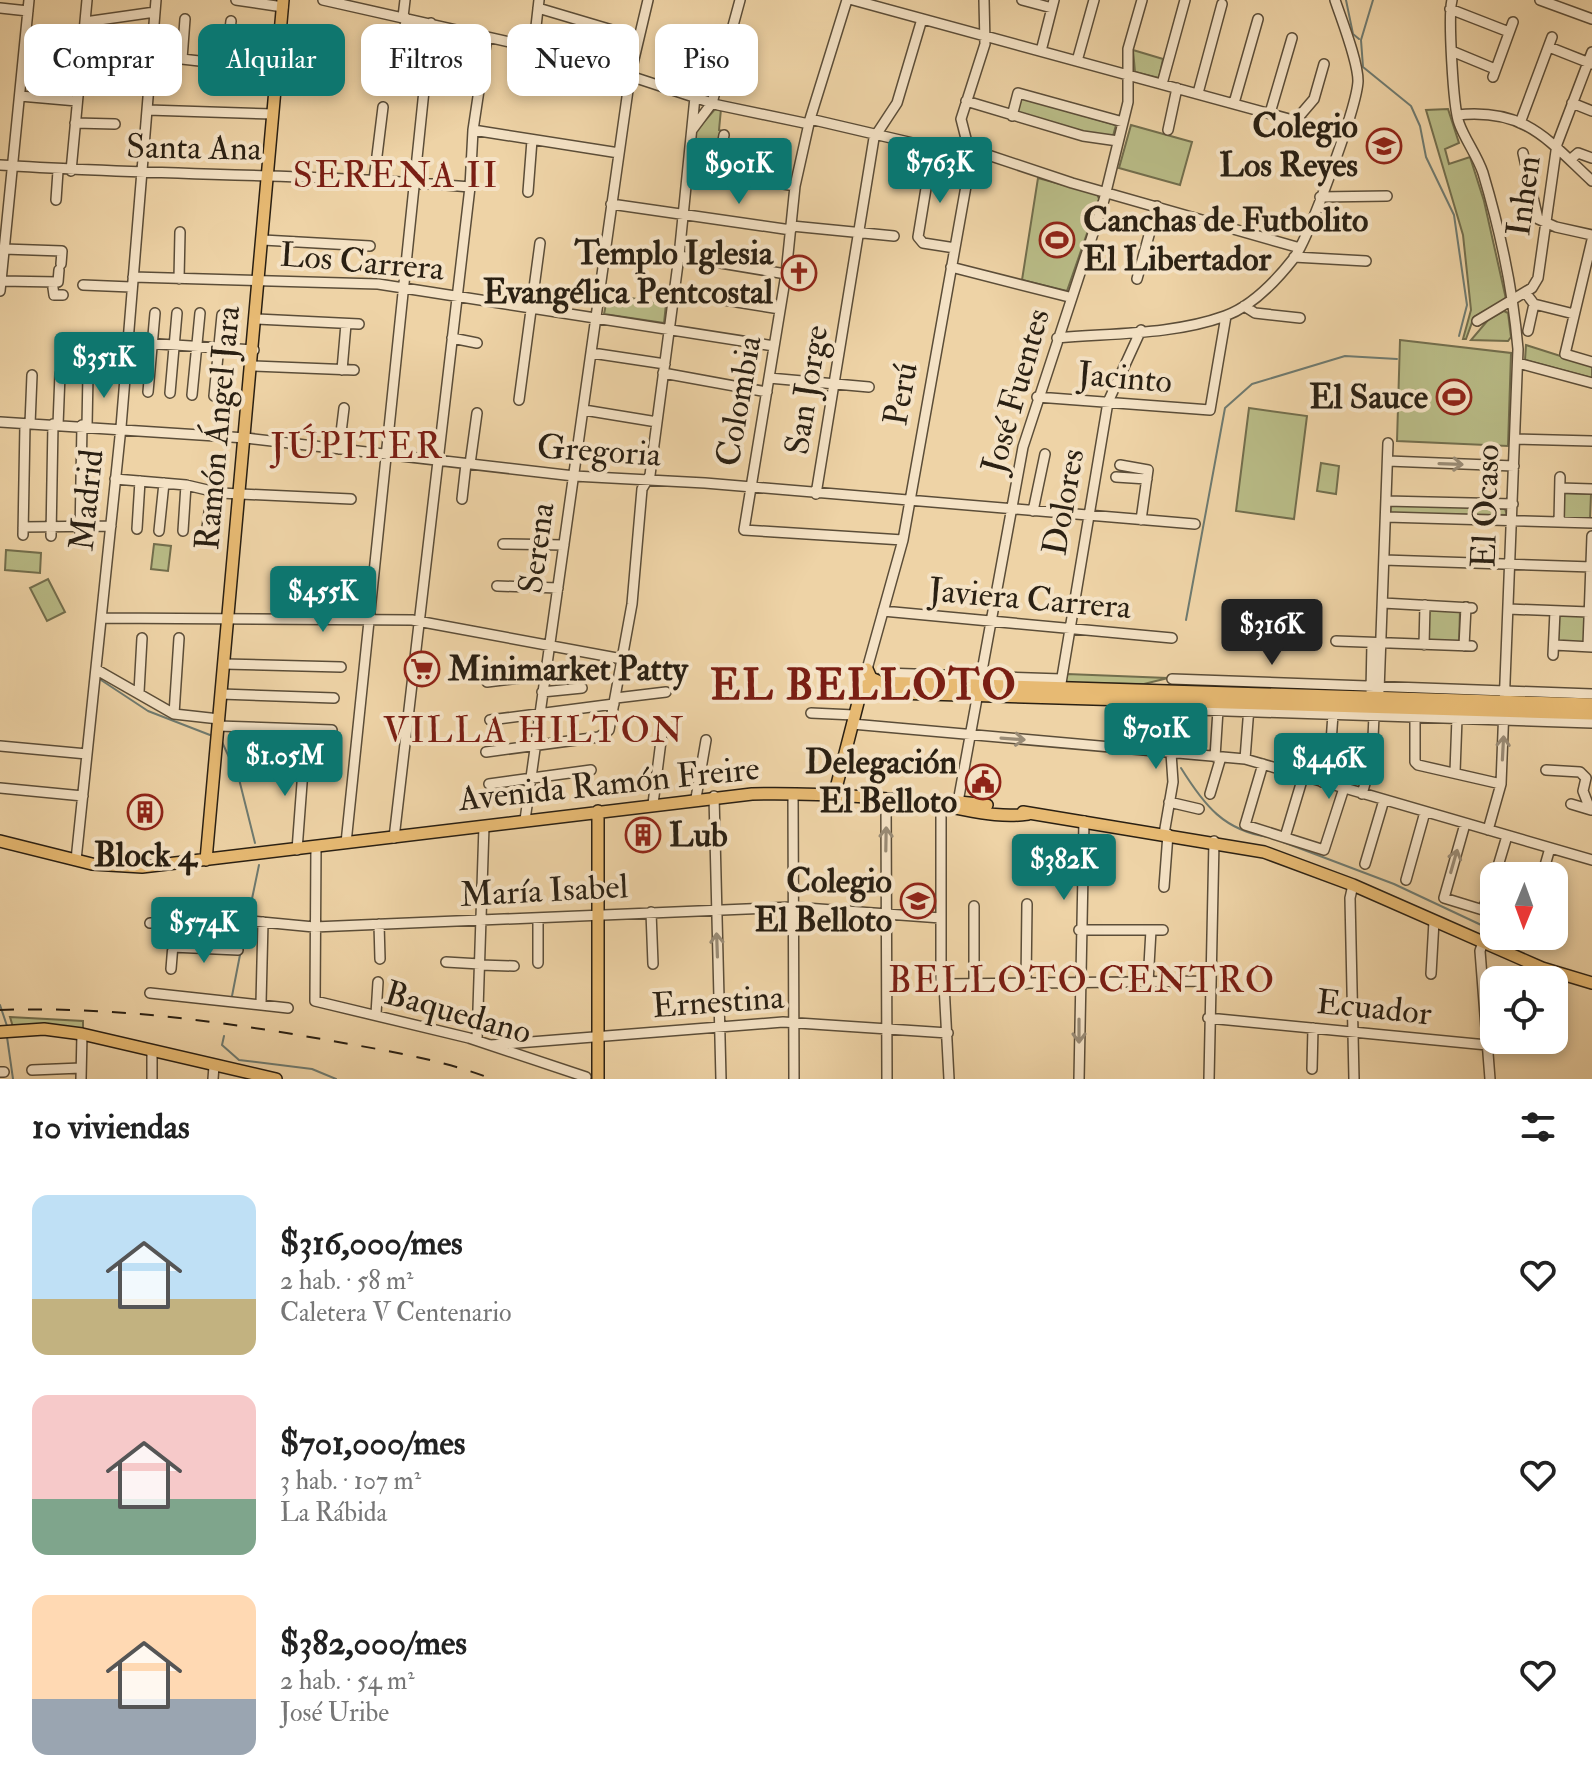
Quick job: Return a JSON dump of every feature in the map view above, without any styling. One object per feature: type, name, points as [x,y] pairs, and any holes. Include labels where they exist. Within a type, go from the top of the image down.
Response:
[{"type":"main road","name":"Ramón Ángel Jara","points":[[281,24],[283,3]]},
{"type":"main road","name":"Ramón Ángel Jara","points":[[206,860],[253,366],[275,96]]},
{"type":"main road","points":[[867,669],[871,678],[1249,708],[1415,713],[1505,706],[1592,704]]},
{"type":"main road","points":[[861,690],[882,677]]},
{"type":"main road","points":[[861,690],[1060,684],[1270,694],[1375,692],[1592,714]]},
{"type":"main road","name":"Perú","points":[[834,796],[861,690]]},
{"type":"main road","name":"Avenida Ramón Freire","points":[[0,841],[76,860],[129,867],[297,850],[714,796],[793,794],[1016,808],[1028,814],[1214,841],[1279,857],[1353,885],[1480,941]]},
{"type":"main road","points":[[592,1078],[599,1037],[598,811]]},
{"type":"main road","name":"Avenida Ramón Freire","points":[[1504,950],[1592,976]]},
{"type":"main road","name":"Avenida Ramón Freire","points":[[1519,956],[1542,968],[1592,983]]},
{"type":"main road","points":[[0,1032],[82,1034],[276,1079]]},
{"type":"street","points":[[0,291],[3,235],[14,166],[29,0]]},
{"type":"street","points":[[87,0],[85,22],[155,12]]},
{"type":"street","name":"Madrid","points":[[154,24],[156,0]]},
{"type":"street","points":[[236,0],[283,3]]},
{"type":"street","points":[[323,0],[435,24]]},
{"type":"street","points":[[404,24],[405,0]]},
{"type":"street","name":"Serena","points":[[639,38],[648,0]]},
{"type":"street","points":[[692,130],[712,103],[740,0]]},
{"type":"street","points":[[850,0],[1344,134]]},
{"type":"street","name":"Colombia","points":[[850,0],[809,122],[795,186],[786,274],[744,530],[903,540]]},
{"type":"street","name":"Perú","points":[[861,690],[911,501],[970,149],[961,125],[986,37],[984,0]]},
{"type":"street","points":[[1022,0],[1053,4],[1041,51]]},
{"type":"street","points":[[1077,61],[1094,0]]},
{"type":"street","name":"José Fuentes","points":[[949,1079],[948,1033],[944,984],[941,980],[941,918],[949,805],[970,736],[1010,510],[1037,397],[1106,191],[1128,102],[1128,49],[1142,0]]},
{"type":"street","points":[[1162,84],[1185,0]]},
{"type":"street","points":[[1057,338],[1141,330],[1226,316],[1244,306],[1294,257],[1344,134],[1358,79],[1335,0]]},
{"type":"street","points":[[1540,0],[1592,19]]},
{"type":"street","points":[[491,38],[525,46],[534,44],[539,4],[598,24]]},
{"type":"street","points":[[1198,93],[1222,4]]},
{"type":"street","points":[[1451,5],[1511,27],[1494,73],[1454,52]]},
{"type":"street","name":"El Ocaso","points":[[1451,5],[1457,115],[1482,171],[1512,301],[1518,363],[1501,784],[1488,830]]},
{"type":"street","points":[[0,8],[28,11]]},
{"type":"street","points":[[185,19],[182,59],[198,61]]},
{"type":"street","name":"San Jorge","points":[[816,494],[875,133],[897,103],[922,19]]},
{"type":"street","points":[[1234,103],[1258,19]]},
{"type":"street","points":[[346,843],[431,23]]},
{"type":"street","points":[[1270,113],[1292,38]]},
{"type":"street","points":[[1520,123],[1550,42],[1590,64]]},
{"type":"street","name":"Inhen","points":[[1525,292],[1538,278],[1557,144],[1592,52]]},
{"type":"street","points":[[1296,120],[1314,99],[1324,64]]},
{"type":"street","points":[[639,79],[712,103],[875,133],[934,148],[970,149],[1300,248]]},
{"type":"street","points":[[1168,130],[1177,88]]},
{"type":"street","points":[[1012,116],[1019,90],[1123,122]]},
{"type":"street","points":[[20,96],[77,101]]},
{"type":"street","points":[[71,171],[77,96]]},
{"type":"street","name":"Madrid","points":[[76,860],[121,427],[149,96]]},
{"type":"street","points":[[394,838],[478,96]]},
{"type":"street","name":"Serena","points":[[525,820],[627,96]]},
{"type":"street","points":[[486,752],[599,737],[609,730],[632,604],[642,489],[648,481],[657,422],[679,256],[695,97]]},
{"type":"street","points":[[966,101],[1083,136],[1118,141]]},
{"type":"street","points":[[1572,103],[1592,111]]},
{"type":"street","points":[[374,180],[383,107]]},
{"type":"street","points":[[148,110],[273,114]]},
{"type":"street","points":[[1457,115],[1488,114],[1520,123],[1557,144],[1592,181]]},
{"type":"street","points":[[75,123],[115,124]]},
{"type":"street","points":[[473,130],[619,153]]},
{"type":"street","points":[[717,173],[724,135]]},
{"type":"street","points":[[528,192],[532,140]]},
{"type":"street","points":[[756,179],[761,148]]},
{"type":"street","points":[[1523,153],[1535,214],[1546,224],[1592,237],[1565,354],[1592,362]]},
{"type":"street","points":[[1571,159],[1578,153],[1592,158]]},
{"type":"street","points":[[931,158],[918,237],[923,243],[955,248]]},
{"type":"street","name":"Santa Ana","points":[[0,165],[58,171],[374,180],[470,187]]},
{"type":"street","points":[[688,168],[795,186]]},
{"type":"street","points":[[56,200],[58,171]]},
{"type":"street","points":[[1320,197],[1387,196]]},
{"type":"street","points":[[611,204],[792,228],[894,236]]},
{"type":"street","points":[[1137,279],[1157,206]]},
{"type":"street","points":[[179,279],[180,232]]},
{"type":"street","points":[[263,240],[370,246]]},
{"type":"street","points":[[519,400],[540,243]]},
{"type":"street","points":[[4,249],[62,251],[54,295],[63,295]]},
{"type":"street","points":[[679,256],[786,274]]},
{"type":"street","points":[[1294,257],[1366,261]]},
{"type":"street","points":[[951,267],[1069,297]]},
{"type":"street","name":"Los Carrera","points":[[83,285],[179,279],[378,284],[774,346]]},
{"type":"street","points":[[1,281],[33,281],[54,285]]},
{"type":"street","points":[[674,292],[780,309]]},
{"type":"street","points":[[1477,321],[1525,292],[1534,304],[1574,314]]},
{"type":"street","points":[[1528,331],[1534,304]]},
{"type":"street","points":[[1244,306],[1255,313],[1300,318]]},
{"type":"street","points":[[148,392],[155,313]]},
{"type":"street","points":[[170,393],[177,313]]},
{"type":"street","points":[[192,395],[200,313]]},
{"type":"street","points":[[214,396],[222,315]]},
{"type":"street","name":"Jacinto","points":[[1037,397],[1210,410],[1226,316]]},
{"type":"street","points":[[257,319],[359,324]]},
{"type":"street","points":[[342,370],[346,324]]},
{"type":"street","name":"Dolores","points":[[1060,684],[1108,402],[1141,330]]},
{"type":"street","points":[[452,338],[477,343]]},
{"type":"street","points":[[127,342],[254,350]]},
{"type":"street","points":[[592,353],[767,392]]},
{"type":"street","points":[[1518,363],[1592,383]]},
{"type":"street","points":[[253,366],[354,370]]},
{"type":"street","points":[[51,531],[60,374]]},
{"type":"street","points":[[80,531],[88,374]]},
{"type":"street","points":[[32,375],[23,531],[80,531],[111,526]]},
{"type":"street","points":[[769,378],[869,387]]},
{"type":"street","points":[[339,449],[344,408]]},
{"type":"street","points":[[584,410],[657,422]]},
{"type":"street","points":[[462,499],[477,413]]},
{"type":"street","name":"Gregoria","points":[[0,422],[121,427],[246,438],[574,476],[1195,524]]},
{"type":"street","points":[[1515,439],[1592,441]]},
{"type":"street","points":[[1172,679],[1375,692],[1383,603],[1388,443]]},
{"type":"street","points":[[1033,511],[1045,454]]},
{"type":"street","points":[[1388,461],[1514,466]]},
{"type":"street","points":[[1120,465],[1146,468],[1141,520]]},
{"type":"street","points":[[1116,477],[1147,479]]},
{"type":"street","points":[[1559,522],[1560,477]]},
{"type":"street","points":[[115,479],[186,485],[241,494],[351,499]]},
{"type":"street","points":[[137,529],[140,481]]},
{"type":"street","points":[[159,531],[164,483]]},
{"type":"street","points":[[183,531],[186,485]]},
{"type":"street","points":[[1560,488],[1592,489]]},
{"type":"street","points":[[206,535],[212,490]]},
{"type":"street","points":[[1386,501],[1513,504]]},
{"type":"street","points":[[1386,517],[1592,523]]},
{"type":"street","points":[[1555,611],[1553,650],[1590,646],[1592,536]]},
{"type":"street","points":[[503,544],[564,545]]},
{"type":"street","points":[[1384,560],[1592,567]]},
{"type":"street","points":[[497,586],[558,588]]},
{"type":"street","points":[[1336,641],[1468,646],[1469,607],[1383,603]]},
{"type":"street","points":[[1424,645],[1425,605]]},
{"type":"street","points":[[1508,609],[1589,612]]},
{"type":"street","name":"Javiera Carrera","points":[[883,611],[1172,638]]},
{"type":"street","points":[[102,618],[369,617],[419,621],[622,659]]},
{"type":"street","points":[[139,692],[142,638]]},
{"type":"street","points":[[174,714],[179,638]]},
{"type":"street","points":[[224,664],[341,667]]},
{"type":"street","points":[[97,670],[174,714],[219,723],[332,730]]},
{"type":"street","points":[[487,682],[545,675]]},
{"type":"street","points":[[542,692],[582,688]]},
{"type":"street","points":[[490,720],[666,692]]},
{"type":"street","points":[[221,694],[334,698]]},
{"type":"street","points":[[1249,708],[1270,694]]},
{"type":"street","points":[[1164,887],[1173,753],[1168,709],[1249,708],[1374,716],[1415,713],[1457,718],[1505,706],[1592,694]]},
{"type":"street","points":[[1505,706],[1592,723]]},
{"type":"street","points":[[1245,759],[1249,708]]},
{"type":"street","points":[[1210,794],[1218,757],[1218,710]]},
{"type":"street","points":[[811,713],[970,736],[1245,759],[1592,860]]},
{"type":"street","points":[[1415,713],[1415,762],[1501,784]]},
{"type":"street","points":[[1322,782],[1330,757],[1333,714]]},
{"type":"street","points":[[1362,794],[1372,759],[1374,716]]},
{"type":"street","points":[[1455,772],[1457,718]]},
{"type":"street","points":[[297,850],[306,730]]},
{"type":"street","points":[[653,804],[662,733]]},
{"type":"street","points":[[696,798],[706,740]]},
{"type":"street","points":[[0,746],[87,754]]},
{"type":"street","points":[[1263,764],[1245,825],[1324,850],[1344,788]]},
{"type":"street","points":[[489,784],[591,770]]},
{"type":"street","points":[[1546,770],[1580,772],[1589,777],[1583,791],[1591,810]]},
{"type":"street","points":[[1285,837],[1303,777]]},
{"type":"street","points":[[0,788],[83,796]]},
{"type":"street","points":[[793,794],[794,1079]]},
{"type":"street","points":[[714,796],[721,1079]]},
{"type":"street","points":[[886,800],[887,1079]]},
{"type":"street","points":[[1365,864],[1384,800]]},
{"type":"street","points":[[1169,802],[1199,809]]},
{"type":"street","points":[[1571,804],[1591,810]]},
{"type":"street","points":[[1406,880],[1425,812]]},
{"type":"street","points":[[1079,1079],[1079,930],[1084,821]]},
{"type":"street","points":[[1465,824],[1444,898],[1480,909]]},
{"type":"street","points":[[477,1040],[484,826]]},
{"type":"street","points":[[1499,862],[1507,836]]},
{"type":"street","points":[[1209,1079],[1214,841]]},
{"type":"street","points":[[314,927],[316,847]]},
{"type":"street","points":[[1546,862],[1550,848]]},
{"type":"street","points":[[1353,885],[1350,894],[1354,1079]]},
{"type":"street","points":[[1026,984],[1027,904]]},
{"type":"street","points":[[974,906],[974,984]]},
{"type":"street","name":"María Isabel","points":[[150,923],[175,920],[246,921],[314,927],[792,907],[941,918]]},
{"type":"street","points":[[651,912],[653,964]]},
{"type":"street","points":[[538,918],[538,963]]},
{"type":"street","points":[[171,969],[175,920]]},
{"type":"street","points":[[1431,974],[1434,921]]},
{"type":"street","points":[[261,1003],[263,922]]},
{"type":"street","points":[[379,924],[380,959]]},
{"type":"street","name":"Baquedano","points":[[314,927],[315,1001],[477,1040],[592,1078]]},
{"type":"street","points":[[1079,930],[1163,930]]},
{"type":"street","points":[[1148,983],[1151,930]]},
{"type":"street","points":[[172,947],[238,950]]},
{"type":"street","points":[[446,962],[514,966]]},
{"type":"street","points":[[944,984],[1209,981]]},
{"type":"street","points":[[376,1014],[378,982]]},
{"type":"street","points":[[150,993],[288,1008]]},
{"type":"street","name":"Ecuador","points":[[1208,1018],[1480,1044]]},
{"type":"street","name":"Ernestina","points":[[491,1045],[794,1022],[948,1033]]},
{"type":"street","points":[[1312,1069],[1313,1028]]},
{"type":"street","points":[[81,1079],[82,1034]]},
{"type":"street","points":[[152,1051],[152,1079]]},
{"type":"street","points":[[1488,1054],[1490,1079]]},
{"type":"street","points":[[213,1079],[214,1066]]},
{"type":"street","points":[[32,1070],[81,1068]]},
{"type":"green space","points":[[1133,50],[1163,59],[1159,78],[1135,72]]},
{"type":"green space","points":[[1022,98],[1116,125],[1113,136],[1091,135],[1016,113]]},
{"type":"green space","points":[[716,108],[721,109],[719,130],[722,131],[716,170],[691,167],[695,132]]},
{"type":"green space","points":[[1448,109],[1459,143],[1445,149],[1449,164],[1470,157],[1484,201],[1506,299],[1474,317],[1466,339],[1463,339],[1471,310],[1463,235],[1426,110]]},
{"type":"green space","points":[[1131,125],[1192,142],[1180,185],[1119,168]]},
{"type":"green space","name":"Canchas de Futbolito El Libertador","points":[[1038,178],[1097,194],[1099,199],[1067,291],[1022,280]]},
{"type":"green space","points":[[625,297],[666,304],[664,323],[604,314],[606,304],[624,306]]},
{"type":"green space","points":[[1504,311],[1508,313],[1511,337],[1508,341],[1471,340],[1488,320]]},
{"type":"green space","name":"El Sauce","points":[[1400,340],[1511,353],[1508,446],[1397,441]]},
{"type":"green space","points":[[1526,345],[1592,366],[1592,378],[1525,360]]},
{"type":"green space","points":[[1249,408],[1307,416],[1294,519],[1236,511]]},
{"type":"green space","points":[[1321,463],[1339,466],[1336,494],[1317,491]]},
{"type":"green space","points":[[1562,493],[1591,494],[1590,519],[1561,519]]},
{"type":"green space","points":[[1391,504],[1505,509],[1507,515],[1390,514]]},
{"type":"green space","points":[[154,544],[171,546],[168,571],[151,569]]},
{"type":"green space","points":[[6,550],[41,553],[40,573],[5,570]]},
{"type":"green space","points":[[48,579],[65,612],[47,621],[30,588]]},
{"type":"green space","points":[[1429,610],[1460,611],[1459,642],[1428,641]]},
{"type":"green space","points":[[1558,614],[1587,614],[1586,643],[1557,642]]},
{"type":"green space","points":[[1067,674],[1168,678],[1144,684],[1065,683]]},
{"type":"green space","points":[[10,1017],[83,1021],[83,1031],[13,1027]]},
{"type":"waterway","points":[[1346,0],[1353,34],[1359,39]]},
{"type":"waterway","points":[[1373,0],[1361,40],[1363,67],[1411,106],[1420,126],[1426,157],[1454,215],[1467,305],[1459,336]]},
{"type":"waterway","points":[[1186,620],[1225,408],[1252,384],[1345,356],[1397,359]]},
{"type":"waterway","points":[[101,680],[148,711],[210,735]]},
{"type":"waterway","points":[[222,742],[239,779],[255,843]]},
{"type":"waterway","points":[[1181,768],[1207,805],[1227,822],[1253,834],[1269,837]]},
{"type":"waterway","points":[[1283,842],[1394,884],[1480,924]]},
{"type":"waterway","points":[[248,918],[259,865]]},
{"type":"waterway","points":[[232,996],[246,924]]},
{"type":"waterway","points":[[0,1005],[7,1026]]},
{"type":"waterway","points":[[224,1036],[222,1045],[239,1060],[312,1069],[336,1079]]},
{"type":"waterway","points":[[7,1037],[13,1079]]},
{"type":"railway","points":[[0,1010],[85,1010],[213,1022],[396,1053],[454,1066],[492,1079]]},
{"type":"place","name":"Colegio Los Reyes","points":[[1384,146]]},
{"type":"place","name":"Canchas de Futbolito El Libertador","points":[[1057,240]]},
{"type":"place","name":"Templo Iglesia Evangélica Pentcostal","points":[[799,273]]},
{"type":"place","name":"El Sauce","points":[[1454,397]]},
{"type":"place","name":"Minimarket Patty","points":[[422,669]]},
{"type":"place","name":"Delegación El Belloto","points":[[983,782]]},
{"type":"place","name":"Block 4","points":[[145,812]]},
{"type":"place","name":"Lub","points":[[643,835]]},
{"type":"place","name":"Colegio El Belloto","points":[[918,901]]},
{"type":"district","name":"SERENA II","points":[[396,175]]},
{"type":"district","name":"JÚPITER","points":[[357,446]]},
{"type":"district","name":"EL BELLOTO","points":[[864,686]]},
{"type":"district","name":"VILLA HILTON","points":[[534,730]]},
{"type":"district","name":"BELLOTO CENTRO","points":[[1082,980]]}]
